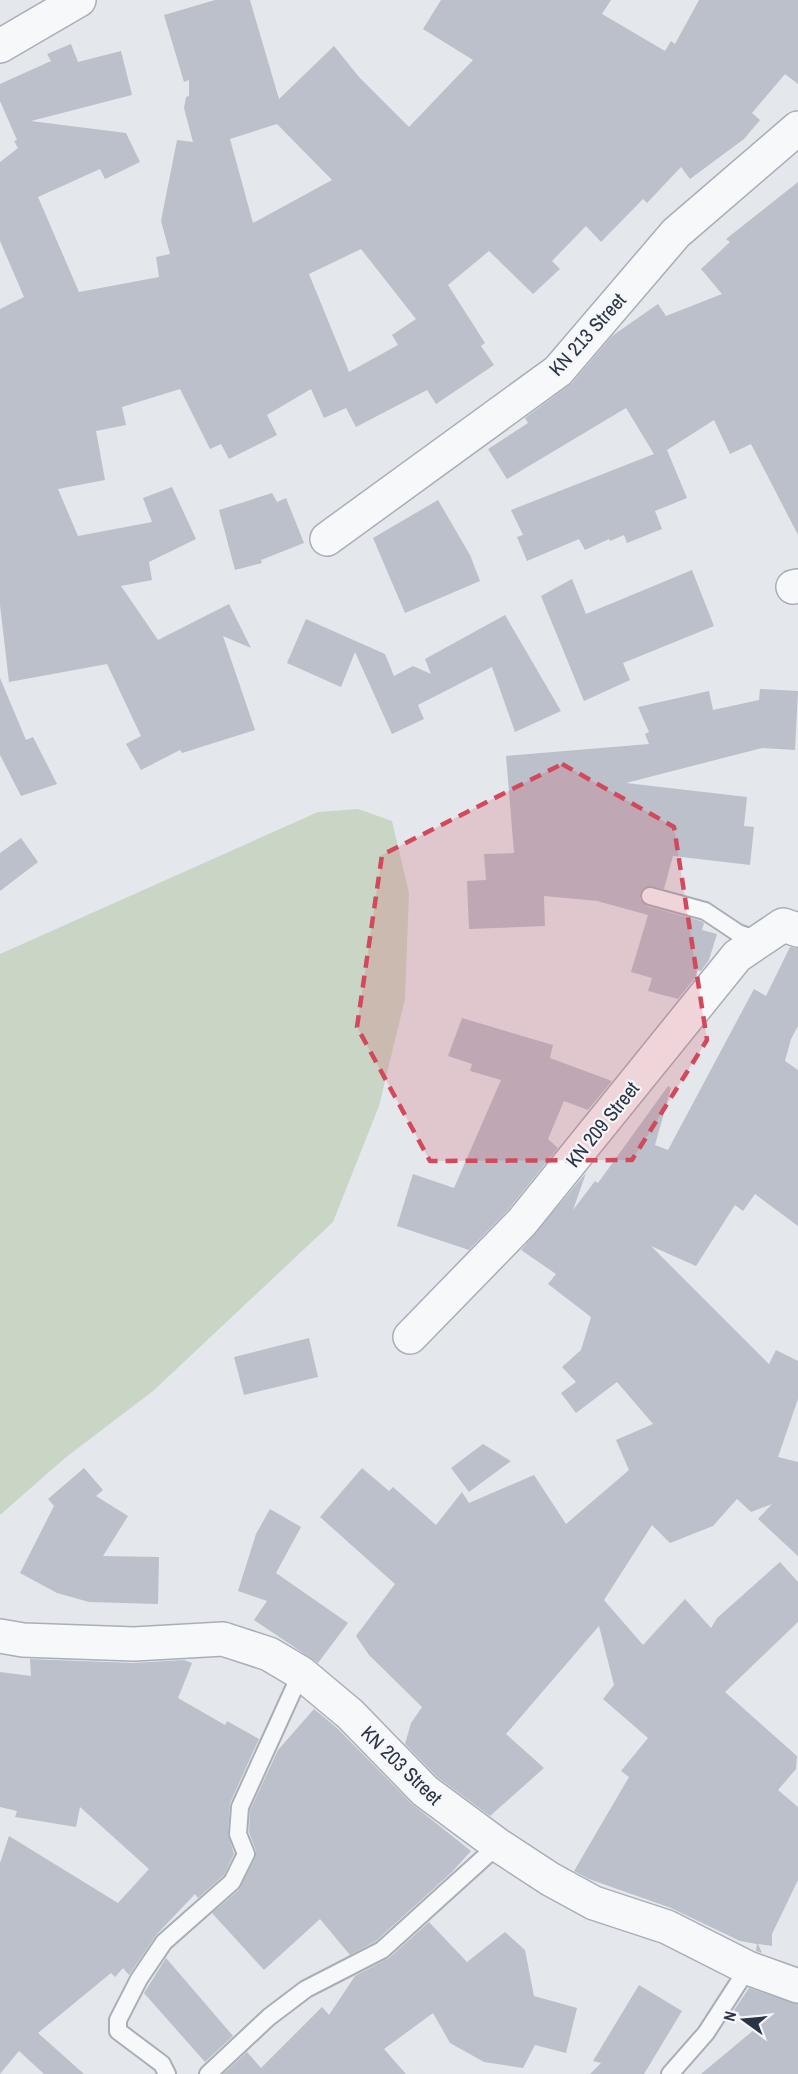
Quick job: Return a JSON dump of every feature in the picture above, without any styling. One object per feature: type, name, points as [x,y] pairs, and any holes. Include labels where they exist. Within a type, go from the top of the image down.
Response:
[{"type":"street","points":[[0,46],[79,0]]},
{"type":"street","name":"KN 213 Street","points":[[327,539],[558,371],[676,233],[798,128]]},
{"type":"street","name":"KN 209 Street","points":[[410,1337],[522,1222],[737,956],[756,940],[783,925],[798,930]]},
{"type":"street","name":"KN 203 Street","points":[[12,1638],[134,1644],[223,1639],[268,1654],[301,1673],[350,1714],[424,1791],[498,1845],[594,1903],[667,1927],[748,1968],[798,1986]]},
{"type":"lane","points":[[650,896],[705,910],[738,933],[756,940]]},
{"type":"lane","points":[[167,2074],[162,2064],[118,2031],[118,2020],[139,1979],[164,1942],[232,1882],[246,1854],[238,1834],[240,1808],[301,1673]]},
{"type":"lane","points":[[208,2074],[269,2017],[306,1989],[382,1950],[498,1845]]},
{"type":"lane","points":[[670,2074],[706,2032],[748,1968]]},
{"type":"highlighted area","points":[[562,764],[674,827],[707,1040],[632,1160],[430,1161],[357,1027],[382,855]]},
{"type":"green space","points":[[358,809],[392,821],[409,893],[405,999],[379,1106],[333,1222],[153,1391],[65,1458],[0,1515],[0,954],[318,812]]},
{"type":"building","points":[[215,0],[250,0],[279,99],[334,46],[359,77],[409,127],[473,60],[423,29],[441,0],[611,0],[602,14],[665,51],[671,41],[675,44],[699,0],[798,0],[798,84],[785,74],[752,113],[760,120],[744,139],[690,179],[681,167],[647,203],[643,199],[601,242],[586,226],[552,261],[560,269],[533,294],[489,251],[448,285],[485,343],[481,346],[494,365],[436,404],[427,390],[356,427],[346,408],[324,418],[311,389],[267,415],[277,435],[229,459],[221,444],[210,449],[180,389],[122,407],[126,425],[96,431],[105,480],[58,489],[78,536],[152,522],[143,498],[172,487],[196,539],[149,562],[152,580],[121,586],[158,640],[229,604],[251,648],[223,636],[255,730],[182,753],[180,750],[141,770],[126,744],[141,736],[107,664],[9,682],[0,605],[0,309],[24,297],[0,241],[0,162],[18,148],[14,141],[17,140],[0,101],[0,84],[51,61],[47,54],[71,44],[78,62],[121,51],[132,95],[31,121],[126,133],[140,162],[105,179],[100,169],[38,197],[79,292],[159,277],[156,257],[170,254],[161,221],[177,140],[193,142],[184,108],[186,97],[189,96],[189,80],[184,82],[164,15]],"holes":[[[277,124],[332,180],[253,223],[230,139]],[[361,249],[416,319],[392,335],[398,345],[349,372],[309,274]]]},
{"type":"building","points":[[798,182],[798,535],[751,444],[730,454],[714,420],[667,450],[687,498],[655,511],[662,529],[627,543],[624,535],[610,541],[609,539],[585,550],[579,539],[527,561],[517,537],[523,535],[511,510],[654,454],[626,408],[507,479],[488,449],[528,423],[525,418],[572,383],[612,336],[658,304],[666,316],[722,294],[701,269],[730,242],[726,239]]},
{"type":"building","points":[[272,493],[277,502],[286,498],[304,543],[261,560],[262,563],[235,570],[219,510]]},
{"type":"building","points":[[438,500],[470,555],[480,581],[405,613],[373,538]]},
{"type":"building","points":[[692,570],[714,626],[623,663],[630,680],[584,701],[541,596],[572,579],[586,614]]},
{"type":"building","points":[[505,615],[561,711],[515,732],[492,667],[418,705],[424,719],[392,734],[355,652],[341,687],[287,663],[306,619],[385,654],[394,676],[413,666],[431,674],[425,659]]},
{"type":"building","points":[[0,678],[26,740],[33,737],[57,784],[21,796],[0,755]]},
{"type":"building","points":[[760,689],[798,691],[795,750],[762,748],[626,783],[747,797],[744,826],[754,827],[750,865],[673,856],[664,889],[648,886],[640,893],[640,899],[647,906],[701,921],[704,923],[702,930],[717,934],[709,960],[701,971],[698,970],[695,978],[678,999],[648,991],[652,978],[631,972],[648,915],[597,901],[544,896],[545,926],[469,929],[467,881],[486,880],[484,854],[514,853],[506,756],[649,744],[645,734],[649,732],[638,707],[709,691],[713,710],[759,700]]},
{"type":"building","points":[[21,838],[38,862],[0,891],[0,853]]},
{"type":"building","points":[[790,947],[798,948],[798,1026],[791,1039],[785,1061],[798,1070],[798,1226],[755,1194],[743,1211],[735,1205],[696,1266],[651,1246],[769,1364],[776,1350],[798,1361],[798,1399],[778,1457],[798,1462],[798,1556],[758,1519],[772,1504],[751,1512],[737,1499],[713,1526],[670,1543],[652,1525],[604,1600],[643,1645],[685,1599],[711,1628],[717,1618],[780,1562],[798,1582],[798,1622],[725,1692],[797,1756],[796,1769],[778,1790],[798,1807],[798,1880],[772,1934],[772,1946],[758,1944],[762,1953],[756,1951],[757,1944],[740,1941],[671,1908],[589,1879],[574,1871],[629,1777],[621,1771],[648,1738],[603,1699],[614,1685],[599,1626],[506,1734],[544,1768],[490,1816],[437,1777],[405,1744],[411,1723],[422,1707],[369,1655],[356,1636],[395,1584],[320,1517],[362,1468],[389,1491],[393,1487],[436,1525],[462,1492],[469,1503],[534,1475],[566,1524],[629,1470],[616,1440],[653,1424],[617,1382],[576,1413],[561,1393],[576,1382],[562,1367],[581,1350],[591,1317],[548,1284],[556,1274],[521,1250],[586,1173],[573,1210],[595,1181],[598,1183],[668,1086],[671,1088],[655,1145],[668,1150],[754,989],[766,996]]},
{"type":"building","points":[[462,1018],[553,1045],[550,1058],[612,1081],[588,1110],[564,1101],[548,1139],[558,1148],[508,1210],[469,1250],[397,1226],[413,1174],[454,1188],[501,1080],[470,1071],[472,1064],[448,1056]]},
{"type":"building","points":[[309,1338],[318,1377],[244,1395],[234,1357]]},
{"type":"building","points":[[483,1444],[511,1461],[469,1492],[451,1468]]},
{"type":"building","points":[[84,1468],[103,1490],[96,1496],[128,1516],[103,1556],[159,1557],[158,1604],[89,1602],[57,1593],[20,1573],[54,1506],[48,1499]]},
{"type":"building","points":[[270,1509],[301,1527],[276,1573],[348,1623],[318,1663],[254,1620],[267,1601],[238,1591],[256,1534]]},
{"type":"building","points":[[30,1659],[133,1663],[184,1660],[192,1663],[178,1698],[225,1725],[227,1721],[259,1739],[230,1803],[228,1834],[234,1854],[224,1875],[198,1898],[195,1894],[157,1934],[129,1975],[123,1968],[115,1977],[111,1973],[38,2033],[84,2074],[44,2074],[19,2051],[0,2074],[0,1863],[9,1836],[118,1903],[149,1869],[80,1807],[76,1827],[15,1817],[17,1811],[0,1807],[0,1672],[31,1676]]},
{"type":"building","points":[[314,1709],[337,1728],[412,1804],[471,1851],[452,1872],[376,1941],[350,1955],[320,1919],[264,1970],[212,1913],[239,1890],[255,1859],[256,1851],[249,1832],[250,1810],[278,1750]]},
{"type":"building","points":[[429,1922],[467,1962],[505,1932],[525,1950],[534,1996],[577,2008],[566,2053],[535,2045],[523,2068],[484,2062],[450,2043],[433,2013],[384,2049],[406,2074],[223,2074],[247,2052],[261,2068],[322,2007],[329,2015],[355,1976],[389,1958]]},
{"type":"building","points":[[166,1958],[233,2036],[205,2062],[144,1993]]},
{"type":"building","points":[[639,1985],[682,2011],[644,2074],[590,2074],[601,2063],[593,2061]]},
{"type":"building","points":[[749,1988],[798,2004],[798,2074],[701,2074],[755,2029],[734,2010]]}]
